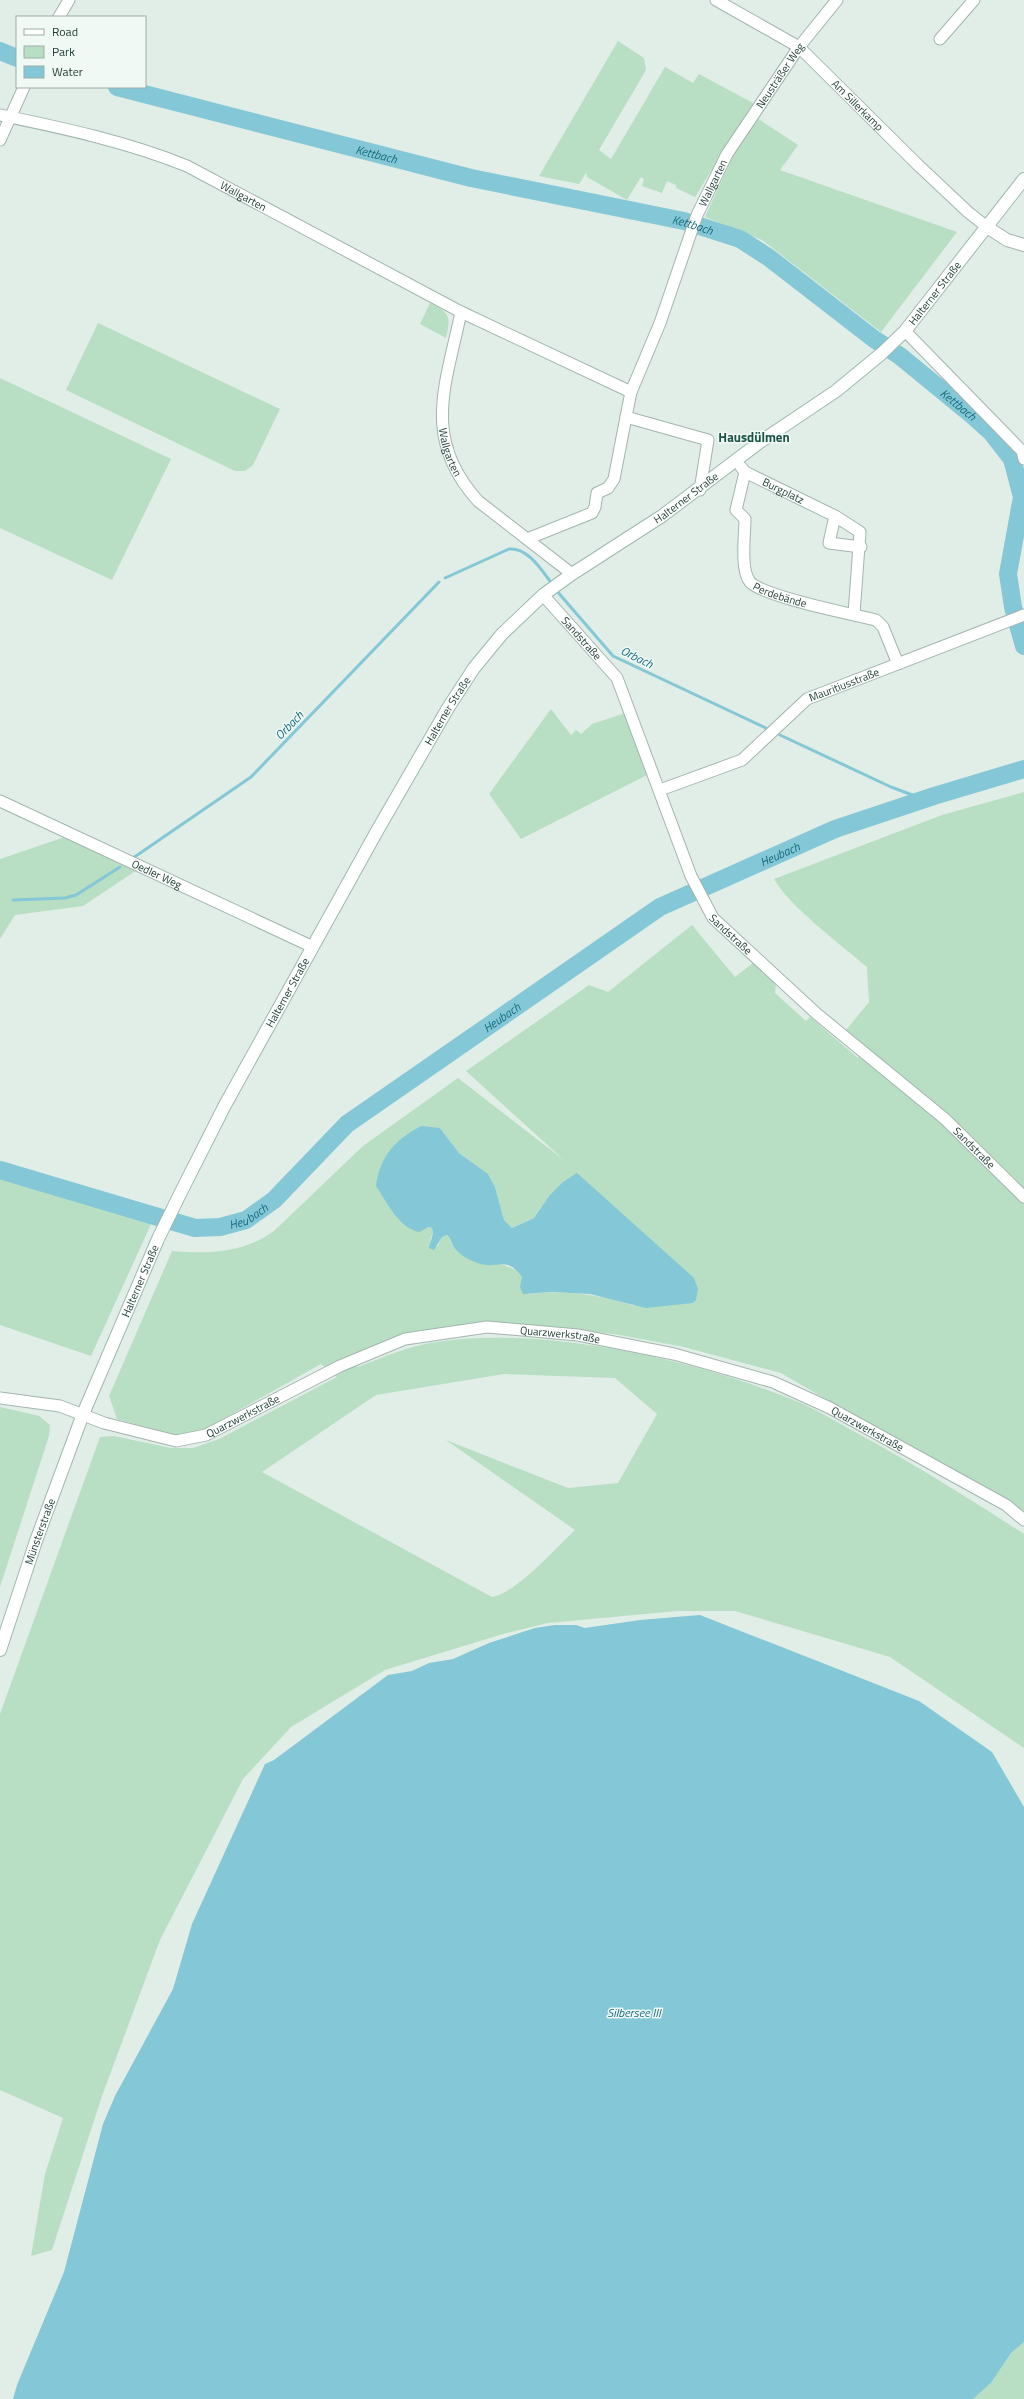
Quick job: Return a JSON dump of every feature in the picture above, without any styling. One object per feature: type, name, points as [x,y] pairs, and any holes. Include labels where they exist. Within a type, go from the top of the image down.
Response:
[{"type":"main road","name":"Halterner Straße","points":[[83,1414],[158,1239],[225,1105],[448,708],[474,668],[502,634],[560,583],[700,490],[736,461],[836,391],[881,354],[902,334],[1024,179]]},
{"type":"main road","points":[[987,227],[1007,240],[1024,245]]},
{"type":"main road","name":"Münsterstraße","points":[[0,1650],[36,1541],[83,1414]]},
{"type":"street","points":[[60,16],[68,0]]},
{"type":"street","name":"Am Sillerkamp","points":[[716,0],[799,47],[918,165],[968,212],[987,227]]},
{"type":"street","name":"Neusträßer Weg","points":[[727,154],[799,47],[837,0]]},
{"type":"street","points":[[940,39],[974,0]]},
{"type":"street","points":[[0,140],[5,116],[23,88]]},
{"type":"street","name":"Wallgarten","points":[[5,116],[35,122],[163,156],[187,166],[461,312],[632,392]]},
{"type":"street","name":"Wallgarten","points":[[527,539],[592,513],[595,507],[597,493],[608,488],[614,479],[632,392],[660,323],[697,214],[727,154]]},
{"type":"street","name":"Wallgarten","points":[[461,312],[442,405],[441,424],[447,448],[465,487],[478,501],[572,574]]},
{"type":"street","points":[[902,334],[1022,451],[1024,459]]},
{"type":"street","points":[[626,417],[708,440],[700,490]]},
{"type":"street","name":"Burgplatz","points":[[736,461],[746,472],[835,516],[860,532],[861,547],[854,614]]},
{"type":"street","name":"Perdebände","points":[[746,472],[736,510],[745,519],[745,569],[751,582],[774,595],[876,620],[883,627],[898,664]]},
{"type":"street","points":[[835,516],[829,543],[861,547]]},
{"type":"street","name":"Sandstraße","points":[[546,594],[617,678],[691,876],[712,918],[817,1014],[945,1118],[1024,1197]]},
{"type":"street","name":"Mauritiusstraße","points":[[660,790],[742,760],[807,699],[1023,615]]},
{"type":"street","name":"Oedler Weg","points":[[0,801],[313,946]]},
{"type":"street","name":"Quarzwerkstraße","points":[[0,1398],[53,1404],[104,1422],[176,1440],[206,1435],[340,1366],[405,1339],[487,1327],[578,1336],[674,1354],[774,1382],[830,1408],[1006,1505],[1024,1520]]},
{"type":"green space","points":[[618,41],[644,58],[646,70],[599,150],[611,159],[665,67],[693,83],[699,74],[753,103],[695,197],[676,188],[676,185],[667,181],[662,193],[642,186],[644,179],[641,177],[627,200],[587,177],[586,173],[579,184],[539,176]]},
{"type":"green space","points":[[757,118],[798,145],[780,170],[957,232],[881,332],[762,240],[705,217],[735,151]]},
{"type":"green space","points":[[430,303],[442,310],[447,316],[448,325],[446,338],[420,324]]},
{"type":"green space","points":[[98,323],[280,409],[253,465],[245,471],[235,471],[66,390]]},
{"type":"green space","points":[[0,378],[171,459],[112,580],[0,528]]},
{"type":"green space","points":[[551,709],[571,735],[576,730],[581,734],[592,724],[625,713],[647,775],[521,839],[489,794]]},
{"type":"green space","points":[[1024,792],[1024,1520],[1006,1505],[781,1373],[684,1347],[614,1334],[549,1328],[444,1328],[347,1360],[358,1367],[416,1346],[436,1342],[479,1338],[525,1338],[622,1350],[717,1373],[801,1403],[898,1456],[1024,1534],[1024,1748],[890,1657],[735,1611],[677,1611],[548,1623],[503,1634],[385,1670],[291,1727],[243,1779],[160,1940],[102,2096],[52,2250],[31,2256],[45,2174],[63,2118],[0,2090],[0,1714],[100,1437],[114,1436],[171,1448],[193,1448],[219,1439],[337,1377],[321,1364],[202,1431],[175,1435],[117,1419],[109,1396],[172,1251],[212,1252],[238,1248],[250,1244],[274,1231],[363,1146],[458,1078],[564,1160],[466,1071],[589,985],[608,992],[692,925],[735,977],[753,963],[776,983],[775,993],[806,1021],[810,1017],[858,1058],[859,1049],[842,1035],[869,1002],[867,967],[830,937],[804,913],[782,890],[774,879],[942,815]],"holes":[[[440,1128],[459,1153],[488,1174],[495,1187],[504,1220],[512,1228],[534,1218],[549,1196],[635,1306],[608,1298],[582,1294],[555,1292],[528,1294],[522,1277],[516,1270],[451,1244],[450,1238],[446,1235],[442,1237],[437,1247],[430,1240],[433,1233],[432,1228],[428,1227]],[[504,1374],[615,1378],[657,1414],[618,1483],[568,1488],[446,1440],[575,1530],[524,1579],[502,1594],[492,1597],[262,1472],[376,1395]]]},
{"type":"green space","points":[[65,837],[137,870],[83,906],[15,915],[0,939],[0,859]]},
{"type":"green space","points":[[0,1178],[152,1222],[91,1356],[0,1325]]},
{"type":"green space","points":[[0,1407],[39,1416],[50,1425],[49,1436],[0,1587]]},
{"type":"green space","points":[[1024,2342],[1024,2399],[973,2399],[991,2383],[1011,2353]]},
{"type":"water","points":[[421,1126],[440,1128],[459,1153],[488,1174],[495,1187],[504,1220],[512,1228],[534,1218],[549,1196],[563,1182],[577,1173],[694,1278],[698,1289],[696,1300],[693,1303],[646,1308],[590,1294],[552,1292],[523,1294],[520,1287],[522,1277],[516,1270],[508,1265],[486,1265],[469,1260],[459,1253],[447,1235],[442,1237],[434,1250],[429,1248],[433,1233],[432,1228],[428,1227],[420,1232],[406,1226],[394,1214],[376,1186],[381,1166],[390,1150],[396,1143]]},
{"type":"water","name":"Silbersee III","points":[[700,1615],[919,1701],[992,1752],[1024,1807],[1024,2342],[1011,2353],[991,2383],[973,2399],[13,2399],[17,2385],[64,2272],[103,2124],[115,2096],[173,1989],[192,1924],[265,1764],[274,1760],[388,1675],[412,1671],[429,1663],[453,1659],[489,1643],[535,1628],[555,1625],[576,1625],[585,1628],[640,1620]]},
{"type":"waterway","name":"Kettbach","points":[[0,51],[16,58]]},
{"type":"waterway","name":"Kettbach","points":[[121,88],[471,178],[684,221],[740,239],[768,257],[874,339],[900,356],[991,432],[1012,459],[1022,497],[1008,574],[1013,607],[1024,646]]},
{"type":"waterway","name":"Orbach","points":[[445,578],[509,549],[516,549],[534,561],[553,585]]},
{"type":"waterway","name":"Orbach","points":[[133,858],[251,777],[439,582]]},
{"type":"waterway","name":"Orbach","points":[[556,590],[613,656],[768,729]]},
{"type":"waterway","name":"Orbach","points":[[780,735],[891,787],[923,799]]},
{"type":"waterway","name":"Heubach","points":[[0,1170],[195,1228],[220,1227],[246,1220],[274,1200],[347,1124],[660,907],[835,829],[934,796],[1024,769]]},
{"type":"waterway","name":"Orbach","points":[[13,900],[65,898],[76,895],[120,867]]},
{"type":"district","name":"Hausdülmen","points":[[754,437]]}]
